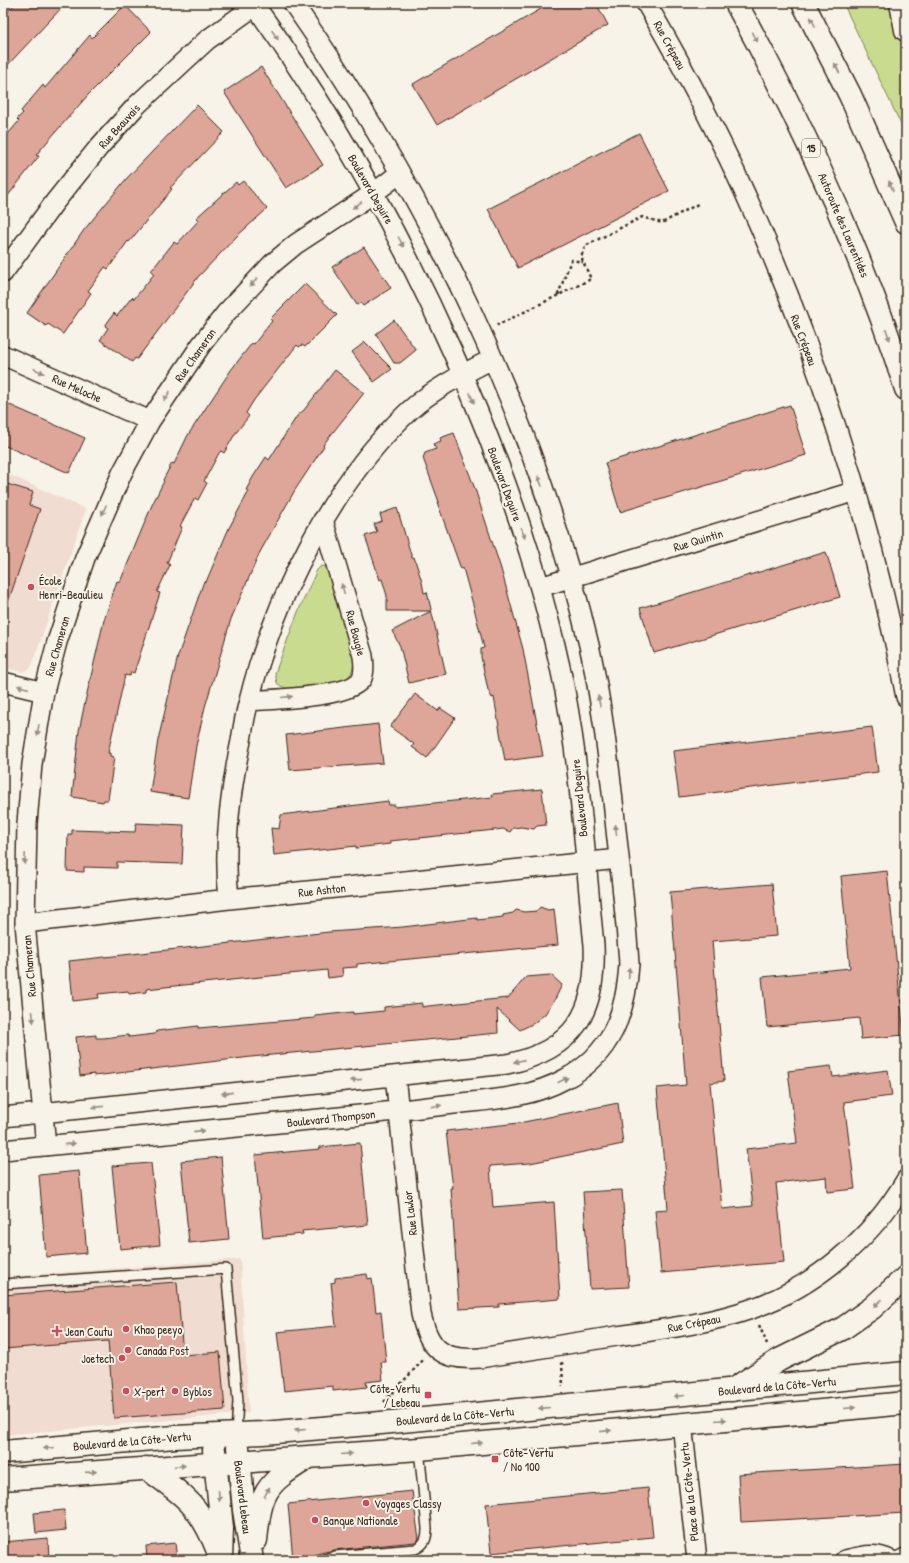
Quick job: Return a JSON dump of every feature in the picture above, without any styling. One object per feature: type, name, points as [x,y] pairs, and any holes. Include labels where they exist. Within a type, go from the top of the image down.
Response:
[{"type":"main road","name":"Autoroute des Laurentides","points":[[736,3],[766,59],[817,162],[872,291],[906,390]]},
{"type":"main road","points":[[803,3],[856,108],[906,222]]},
{"type":"main road","points":[[901,3],[906,30]]},
{"type":"main road","points":[[732,1390],[779,1360],[842,1329],[872,1308],[906,1277]]},
{"type":"main road","name":"Boulevard de la Côte-Vertu","points":[[3,1452],[381,1423],[906,1373]]},
{"type":"main road","points":[[3,1479],[419,1448],[906,1403]]},
{"type":"main road","name":"Boulevard Lebeau","points":[[236,1434],[244,1510],[253,1560]]},
{"type":"main road","name":"Boulevard Lebeau","points":[[213,1435],[222,1528],[221,1559]]},
{"type":"main road","points":[[253,1560],[259,1512],[265,1495],[280,1476],[308,1457]]},
{"type":"main road","points":[[146,1468],[175,1488],[192,1503],[209,1528],[221,1559]]},
{"type":"street","points":[[293,3],[353,93],[400,173],[458,282],[486,342],[517,418],[542,485],[571,578],[589,646],[602,713],[619,859]]},
{"type":"street","name":"Rue Crépeau","points":[[646,3],[675,52],[718,134],[761,231],[806,343],[856,491],[882,583],[906,697]]},
{"type":"street","name":"Boulevard Deguire","points":[[256,4],[313,92],[374,194],[419,279],[462,374],[505,478],[540,587],[564,690],[573,740],[586,863],[595,970],[592,992],[582,1016],[571,1033],[557,1045],[523,1061],[395,1076]]},
{"type":"street","name":"Rue Beauvais","points":[[3,273],[54,203],[99,147],[137,105],[207,40],[256,4]]},
{"type":"street","name":"Rue Chameran","points":[[46,1146],[25,923],[27,823],[32,764],[44,692],[57,642],[85,558],[122,473],[150,421],[201,344],[250,285],[273,263],[296,244],[374,194],[400,173]]},
{"type":"street","name":"Rue Meloche","points":[[3,355],[150,421]]},
{"type":"street","points":[[229,899],[226,875],[230,801],[249,701],[266,645],[291,585],[323,520],[346,487],[388,433],[410,411],[438,390],[462,374],[492,359]]},
{"type":"street","name":"Rue Quintin","points":[[540,587],[856,491]]},
{"type":"street","name":"Rue Bougie","points":[[249,701],[330,694],[357,685],[362,678],[364,669],[363,656],[323,520]]},
{"type":"street","points":[[3,682],[44,692]]},
{"type":"street","name":"Rue Ashton","points":[[25,923],[229,899],[619,859]]},
{"type":"street","name":"Boulevard Thompson","points":[[3,1150],[398,1111],[537,1092],[566,1079],[593,1058],[614,1029],[623,1012],[628,989],[629,964],[619,859]]},
{"type":"street","points":[[3,1117],[395,1076]]},
{"type":"street","name":"Rue Lawlor","points":[[395,1076],[421,1314],[430,1352]]},
{"type":"street","name":"Rue Crépeau","points":[[430,1352],[442,1353],[452,1357],[467,1359],[480,1358],[667,1328],[724,1317],[752,1309],[793,1289],[820,1272],[848,1251],[874,1224],[898,1194],[906,1180]]},
{"type":"street","name":"Place de la Côte-Vertu","points":[[682,1424],[697,1560]]},
{"type":"street","points":[[845,1560],[868,1555],[880,1555],[890,1560]]},
{"type":"lane","points":[[3,1284],[226,1269],[238,1401],[236,1434]]},
{"type":"lane","points":[[322,1560],[335,1556],[414,1549],[423,1544],[427,1535],[427,1528],[419,1448]]},
{"type":"lane","points":[[890,1560],[906,1552]]},
{"type":"path","points":[[495,318],[498,325],[591,279],[581,257],[585,246],[642,217],[662,223],[698,204]]},
{"type":"path","points":[[558,295],[571,260],[584,262]]},
{"type":"path","points":[[759,1324],[768,1349]]},
{"type":"path","points":[[380,1407],[430,1352]]},
{"type":"path","points":[[562,1362],[564,1391]]},
{"type":"shaded area","name":"École Henri-Beaulieu","points":[[3,472],[86,509],[32,665],[30,669],[22,672],[3,667]]},
{"type":"shaded area","points":[[240,1259],[249,1413],[3,1435],[3,1277]]},
{"type":"green space","points":[[843,3],[892,3],[906,55],[906,135]]},
{"type":"green space","points":[[321,566],[328,567],[343,613],[350,636],[354,659],[353,668],[349,676],[337,683],[300,689],[285,688],[277,683],[275,673],[298,612],[317,570]]},
{"type":"building","points":[[16,3],[66,3],[3,70],[3,16]]},
{"type":"building","points":[[551,3],[596,3],[608,25],[437,125],[413,84]]},
{"type":"building","points":[[125,5],[151,32],[88,95],[53,135],[36,155],[39,156],[3,202],[3,140],[19,121],[17,119],[23,113],[21,111],[43,85],[45,88],[90,35],[92,38]]},
{"type":"building","points":[[261,67],[323,165],[286,188],[224,92]]},
{"type":"building","points":[[197,105],[224,132],[170,188],[172,189],[129,242],[128,241],[108,269],[105,267],[88,291],[91,293],[63,334],[48,324],[46,326],[27,313],[84,230],[127,178]]},
{"type":"building","points":[[639,133],[669,191],[518,268],[488,209]]},
{"type":"building","points":[[243,181],[267,209],[237,236],[198,277],[137,359],[135,358],[132,362],[100,340],[108,328],[105,326],[114,313],[117,316],[132,297],[134,299],[154,274],[151,271],[174,242],[177,244],[199,220],[196,218],[236,182],[238,185]]},
{"type":"building","points":[[364,247],[391,288],[363,306],[361,303],[357,305],[332,267]]},
{"type":"building","points":[[305,284],[337,315],[305,347],[302,345],[299,347],[297,345],[254,400],[246,413],[249,416],[235,434],[224,453],[221,451],[219,453],[204,481],[207,483],[198,500],[195,498],[180,526],[182,527],[167,563],[170,565],[157,592],[160,593],[134,673],[131,672],[130,676],[125,675],[108,753],[110,753],[110,756],[114,757],[108,800],[104,800],[103,802],[72,797],[79,731],[85,702],[104,620],[117,581],[120,582],[152,505],[164,481],[163,480],[172,463],[174,464],[188,435],[231,370],[252,343],[254,344],[272,321],[270,319]]},
{"type":"building","points":[[394,320],[416,350],[400,363],[394,363],[376,334]]},
{"type":"building","points":[[365,342],[392,369],[374,382],[352,352]]},
{"type":"building","points":[[335,370],[364,393],[323,445],[324,446],[295,490],[260,552],[231,619],[205,707],[196,746],[188,798],[150,792],[158,740],[178,656],[204,581],[206,582],[229,528],[249,491],[246,490],[253,477],[266,457],[269,460],[297,416],[304,410]]},
{"type":"building","points":[[3,402],[85,438],[69,473],[3,445]]},
{"type":"building","points":[[790,405],[806,455],[620,512],[605,463]]},
{"type":"building","points":[[454,433],[475,489],[501,569],[523,649],[543,756],[505,761],[494,697],[492,698],[488,690],[481,657],[481,649],[484,648],[474,608],[463,568],[461,569],[423,458],[425,453],[436,449],[433,444],[441,441],[440,438]]},
{"type":"building","points":[[7,484],[33,492],[29,505],[40,509],[5,611],[3,611],[3,495]]},
{"type":"building","points":[[397,508],[412,558],[414,557],[422,582],[424,593],[427,592],[446,674],[409,683],[400,646],[392,631],[431,611],[387,611],[387,596],[365,536],[377,532],[374,524],[382,521],[380,514]]},
{"type":"building","points":[[826,552],[840,597],[654,653],[640,608]]},
{"type":"building","points":[[415,694],[438,711],[440,708],[455,718],[427,758],[412,747],[414,744],[390,727]]},
{"type":"building","points":[[378,724],[383,763],[290,770],[286,735]]},
{"type":"building","points":[[872,727],[878,772],[679,797],[673,751]]},
{"type":"building","points":[[542,789],[546,825],[537,826],[534,829],[521,827],[513,828],[510,832],[503,829],[390,841],[390,844],[356,848],[356,846],[274,855],[271,828],[279,829],[281,815],[388,801],[389,805],[395,805],[395,807],[493,797],[492,794]]},
{"type":"building","points":[[136,823],[184,825],[182,864],[117,862],[117,868],[84,867],[84,872],[67,871],[68,834],[72,834],[72,830],[135,832]]},
{"type":"building","points":[[887,871],[904,1035],[861,1039],[859,1018],[767,1027],[762,977],[850,968],[841,876]]},
{"type":"building","points":[[772,884],[777,936],[712,941],[724,1081],[710,1083],[722,1209],[753,1206],[746,1149],[797,1143],[788,1071],[831,1066],[833,1077],[888,1070],[892,1096],[844,1102],[855,1189],[827,1192],[826,1177],[776,1183],[784,1262],[661,1273],[655,1210],[668,1209],[657,1088],[686,1085],[670,892]]},
{"type":"building","points":[[540,907],[548,910],[554,909],[558,945],[357,964],[357,967],[342,968],[343,976],[328,978],[327,970],[146,989],[146,992],[129,994],[128,991],[98,994],[99,998],[73,1001],[69,961],[329,932],[403,927],[477,918],[477,920],[503,917],[503,915],[513,913],[516,910],[524,912],[537,911]]},
{"type":"building","points":[[551,975],[562,985],[555,999],[545,1014],[534,1023],[520,1030],[497,1009],[498,1033],[251,1057],[94,1076],[94,1074],[80,1076],[76,1037],[96,1035],[96,1038],[104,1038],[128,1035],[129,1037],[155,1034],[157,1031],[198,1026],[198,1028],[315,1018],[315,1016],[353,1012],[353,1014],[384,1011],[384,1007],[422,1003],[422,1007],[508,998],[526,977]]},
{"type":"building","points":[[618,1103],[623,1144],[530,1163],[490,1166],[493,1207],[554,1202],[560,1299],[499,1304],[499,1307],[459,1309],[451,1188],[453,1188],[446,1131],[519,1123]]},
{"type":"building","points":[[360,1143],[368,1225],[302,1231],[303,1234],[263,1238],[255,1155],[320,1149],[320,1147]]},
{"type":"building","points":[[221,1157],[229,1239],[189,1243],[181,1161]]},
{"type":"building","points":[[151,1163],[160,1245],[120,1249],[112,1166]]},
{"type":"building","points":[[79,1171],[87,1253],[46,1257],[39,1175]]},
{"type":"building","points":[[622,1190],[629,1287],[590,1289],[583,1192]]},
{"type":"building","points":[[367,1274],[368,1279],[372,1278],[376,1312],[381,1311],[386,1362],[381,1362],[383,1380],[366,1382],[367,1387],[333,1391],[333,1386],[284,1391],[277,1332],[336,1326],[331,1283],[335,1282],[335,1278]]},
{"type":"building","name":"Canada Post","points":[[177,1282],[183,1355],[220,1352],[225,1410],[114,1418],[108,1341],[3,1349],[3,1295]]},
{"type":"building","points":[[906,1464],[906,1513],[741,1522],[738,1474]]},
{"type":"building","points":[[648,1488],[653,1537],[491,1553],[486,1504]]},
{"type":"building","points":[[412,1491],[419,1539],[415,1542],[334,1550],[320,1553],[303,1560],[293,1560],[288,1504]]},
{"type":"building","points":[[64,1510],[66,1530],[36,1533],[34,1513]]},
{"type":"building","points":[[48,1538],[49,1560],[3,1560],[3,1542]]},
{"type":"building","points":[[175,1543],[177,1560],[147,1560],[146,1546]]},
{"type":"place","name":"École Henri-Beaulieu","points":[[31,587]]},
{"type":"place","name":"Khao peeyo","points":[[126,1329]]},
{"type":"place","name":"Jean Coutu","points":[[57,1331]]},
{"type":"place","name":"Canada Post","points":[[128,1350]]},
{"type":"place","name":"Joetech","points":[[122,1358]]},
{"type":"place","name":"X-pert","points":[[126,1391]]},
{"type":"place","name":"Byblos","points":[[175,1391]]},
{"type":"place","name":"Côte-Vertu / Lebeau","points":[[428,1395]]},
{"type":"place","name":"Côte-Vertu / No 100","points":[[495,1459]]},
{"type":"place","name":"Voyages Classy","points":[[366,1503]]},
{"type":"place","name":"Banque Nationale","points":[[315,1520]]}]
